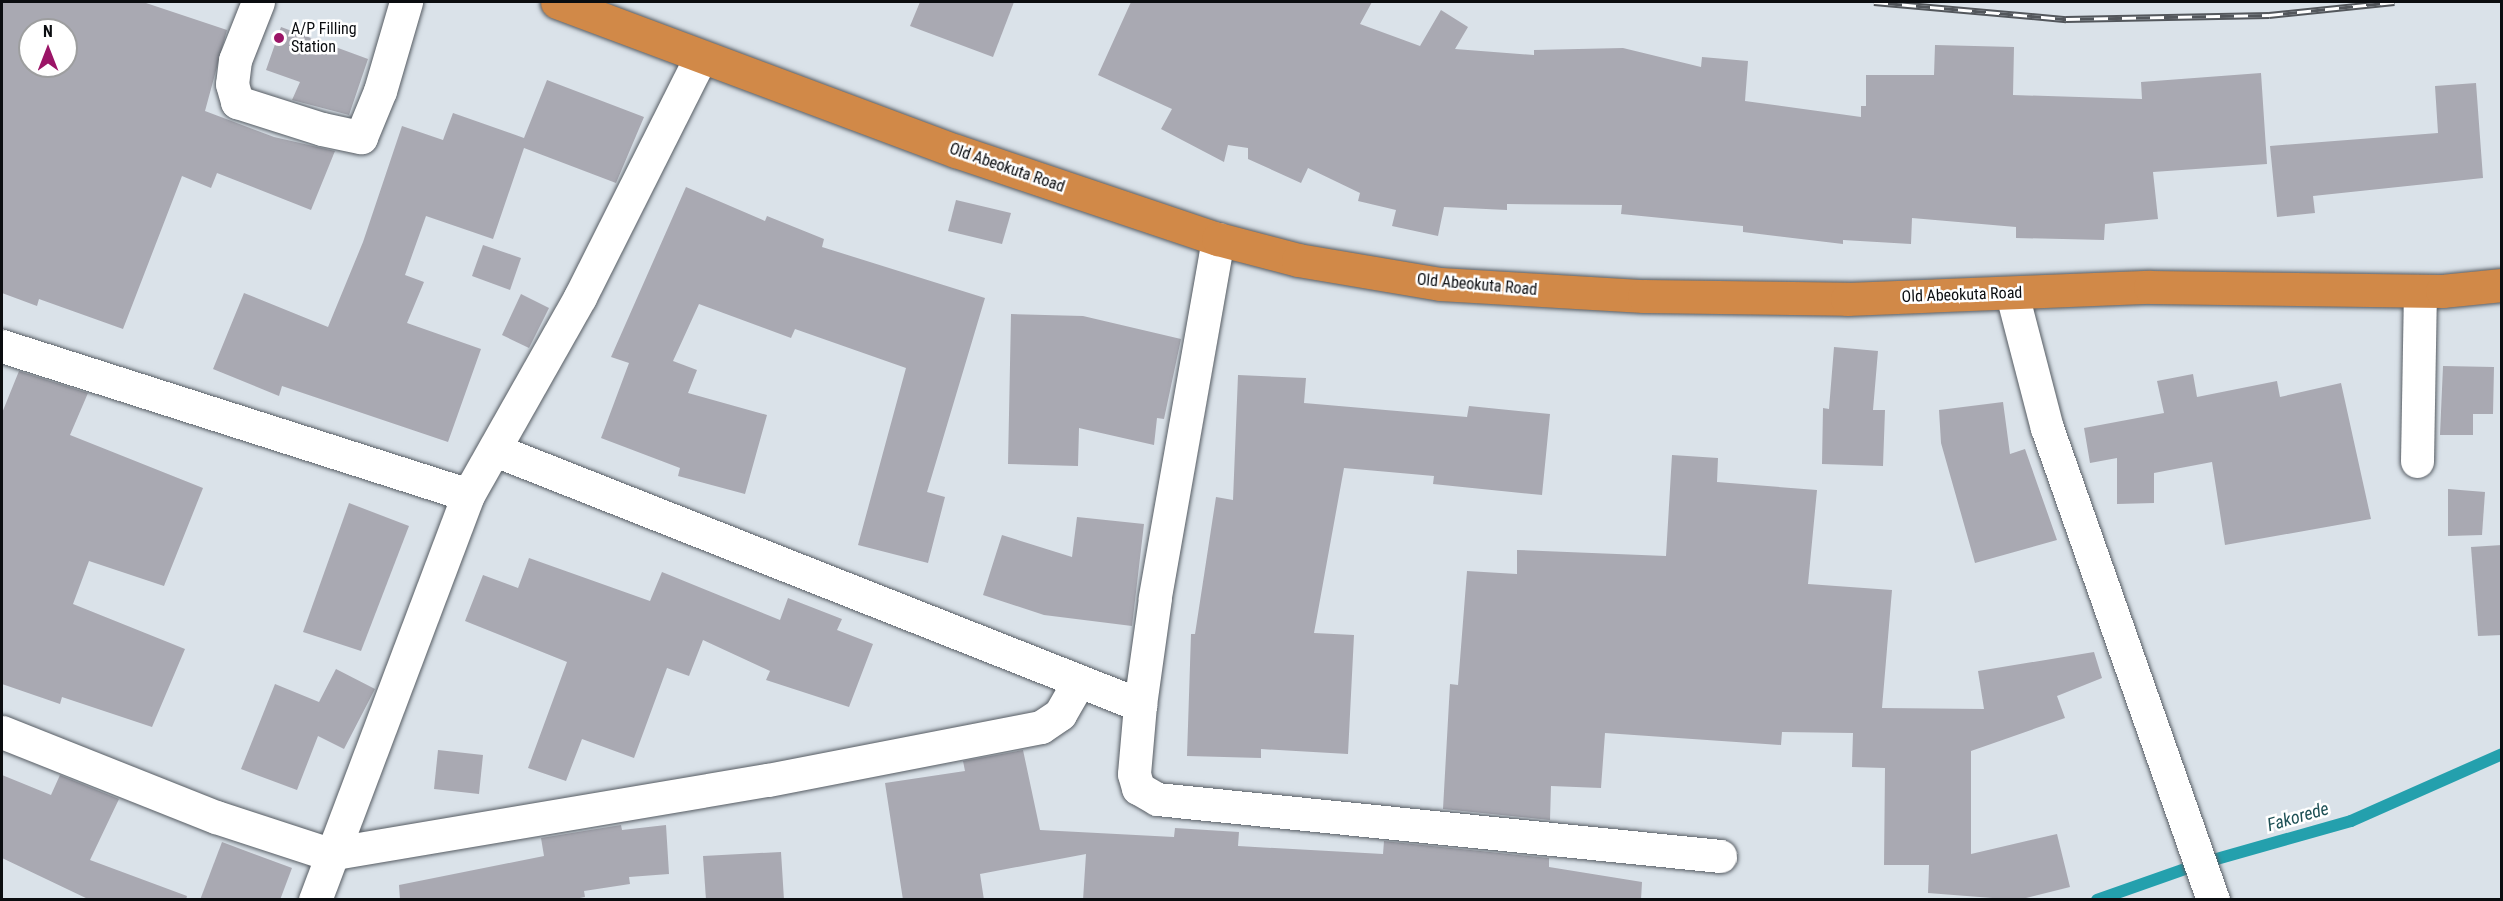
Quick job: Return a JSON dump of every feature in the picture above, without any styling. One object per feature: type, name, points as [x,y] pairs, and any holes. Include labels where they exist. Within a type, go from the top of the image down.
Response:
[{"type":"highway","name":"Old Abeokuta Road","points":[[557,2],[700,58],[1218,239],[1298,260],[1440,284],[1668,296],[1847,299],[2150,287],[2431,291],[2502,285]]},
{"type":"highway","name":"Old Abeokuta Road","points":[[2431,291],[2502,307]]},
{"type":"street","points":[[258,2],[235,60],[232,84],[237,102],[322,129],[361,136],[380,91],[406,2]]},
{"type":"street","points":[[315,900],[329,854],[468,495],[580,297],[700,58]]},
{"type":"street","points":[[1218,239],[1182,427],[1140,705],[1134,774],[1138,789],[1157,799],[1720,856]]},
{"type":"street","points":[[2417,460],[2431,291]]},
{"type":"street","points":[[2012,294],[2047,428],[2213,900]]},
{"type":"street","points":[[2,346],[468,495]]},
{"type":"street","points":[[495,450],[1140,705]]},
{"type":"street","points":[[2,732],[216,817],[329,854],[768,780],[1041,727],[1060,714],[1079,681]]},
{"type":"building","points":[[2,2],[143,2],[227,30],[205,111],[274,137],[335,151],[311,210],[217,173],[211,188],[182,176],[123,329],[39,299],[37,306],[2,293]]},
{"type":"building","points":[[920,2],[1014,2],[993,57],[910,26]]},
{"type":"building","points":[[1131,2],[1372,2],[1360,24],[1420,46],[1441,10],[1468,27],[1455,49],[1534,55],[1534,50],[1623,48],[1701,67],[1702,57],[1748,61],[1745,101],[1861,117],[1861,106],[1866,106],[1866,75],[1934,75],[1935,45],[2014,47],[2013,95],[2142,99],[2141,82],[2261,73],[2267,164],[2153,172],[2158,219],[2105,224],[2104,240],[2016,238],[2016,227],[1912,218],[1911,244],[1843,240],[1843,244],[1743,232],[1743,226],[1621,214],[1622,205],[1507,204],[1507,210],[1444,207],[1438,236],[1392,226],[1396,210],[1358,201],[1360,193],[1308,168],[1301,183],[1248,159],[1248,148],[1228,145],[1224,162],[1161,129],[1172,109],[1098,75]]},
{"type":"building","points":[[281,27],[368,59],[349,115],[292,100],[300,82],[266,70]]},
{"type":"building","points":[[547,80],[644,117],[616,183],[524,148],[493,239],[426,216],[405,275],[424,282],[407,323],[481,349],[448,442],[282,386],[279,396],[213,369],[244,293],[328,327],[363,242],[402,126],[443,140],[453,113],[524,138]]},
{"type":"building","points":[[2476,83],[2483,178],[2313,196],[2315,213],[2277,217],[2270,146],[2438,133],[2435,86]]},
{"type":"building","points":[[686,187],[765,221],[767,216],[824,239],[822,247],[985,298],[927,492],[945,497],[928,563],[858,545],[906,368],[795,329],[791,338],[699,304],[673,361],[697,370],[688,393],[767,415],[745,494],[678,476],[680,468],[601,438],[629,363],[611,357]]},
{"type":"building","points":[[956,200],[1011,213],[1002,244],[948,231]]},
{"type":"building","points":[[483,245],[521,258],[510,290],[472,276]]},
{"type":"building","points":[[521,294],[549,308],[529,348],[502,335]]},
{"type":"building","points":[[1011,314],[1083,316],[1181,339],[1164,419],[1157,418],[1154,445],[1079,428],[1078,466],[1008,464]]},
{"type":"building","points":[[1834,347],[1878,351],[1873,410],[1885,410],[1883,466],[1822,464],[1823,408],[1829,409]]},
{"type":"building","points":[[2443,366],[2494,367],[2493,414],[2473,414],[2473,435],[2440,435]]},
{"type":"building","points":[[19,371],[88,393],[70,435],[203,488],[164,586],[89,561],[73,604],[185,649],[152,727],[62,697],[60,704],[2,684],[2,413]]},
{"type":"building","points":[[2193,374],[2197,397],[2277,381],[2280,397],[2341,383],[2371,519],[2225,545],[2212,462],[2154,473],[2154,503],[2117,504],[2117,458],[2090,463],[2084,428],[2164,413],[2157,381]]},
{"type":"building","points":[[1238,375],[1306,378],[1304,403],[1467,417],[1469,406],[1550,414],[1542,495],[1433,484],[1434,476],[1344,468],[1314,633],[1354,635],[1348,754],[1261,749],[1261,758],[1187,756],[1191,634],[1195,634],[1216,497],[1233,500]]},
{"type":"building","points":[[2003,402],[2010,454],[2025,449],[2057,540],[1975,563],[1941,443],[1939,410]]},
{"type":"building","points":[[1672,455],[1718,458],[1717,482],[1817,490],[1808,584],[1892,590],[1882,708],[1984,709],[1978,671],[2094,652],[2102,678],[2057,696],[2065,718],[1971,751],[1971,854],[2057,834],[2070,887],[2018,900],[1928,893],[1929,865],[1884,865],[1885,768],[1852,767],[1853,733],[1782,732],[1781,745],[1605,733],[1601,788],[1551,786],[1550,820],[1443,809],[1450,684],[1458,685],[1467,571],[1517,574],[1517,550],[1666,556]]},
{"type":"building","points":[[2448,489],[2485,492],[2482,535],[2448,536]]},
{"type":"building","points":[[349,503],[409,526],[361,651],[303,632]]},
{"type":"building","points":[[1077,517],[1144,524],[1132,626],[1044,615],[983,595],[1002,535],[1072,557]]},
{"type":"building","points":[[2502,545],[2502,635],[2478,636],[2471,547]]},
{"type":"building","points":[[529,558],[650,601],[662,572],[780,620],[788,598],[842,619],[837,630],[873,644],[849,707],[766,680],[770,671],[703,640],[689,676],[667,668],[634,758],[582,739],[566,781],[528,768],[567,662],[465,621],[483,575],[518,588]]},
{"type":"building","points":[[336,669],[375,689],[344,749],[318,736],[297,790],[241,769],[275,684],[319,702]]},
{"type":"building","points":[[438,750],[483,755],[479,794],[434,789]]},
{"type":"building","points":[[1023,750],[1040,830],[1174,837],[1175,828],[1239,832],[1238,846],[1383,854],[1384,841],[1549,858],[1549,867],[1642,882],[1641,900],[1083,900],[1086,854],[980,874],[984,900],[903,900],[885,783],[965,771],[963,761]]},
{"type":"building","points":[[2,775],[51,795],[60,775],[119,799],[90,860],[187,896],[186,900],[90,900],[2,858]]},
{"type":"building","points":[[621,825],[622,830],[666,825],[669,874],[629,877],[630,884],[584,891],[585,897],[569,900],[400,900],[399,885],[544,856],[541,838]]},
{"type":"building","points":[[222,842],[292,868],[280,900],[200,900]]},
{"type":"building","points":[[781,852],[784,900],[706,900],[703,856]]},
{"type":"waterway","name":"Fakorede","points":[[2097,900],[2199,864],[2351,821],[2502,754]]},
{"type":"railway","points":[[1874,2],[2066,19],[2269,15],[2394,2]]},
{"type":"place","name":"A/P Filling Station","points":[[279,38]]}]
